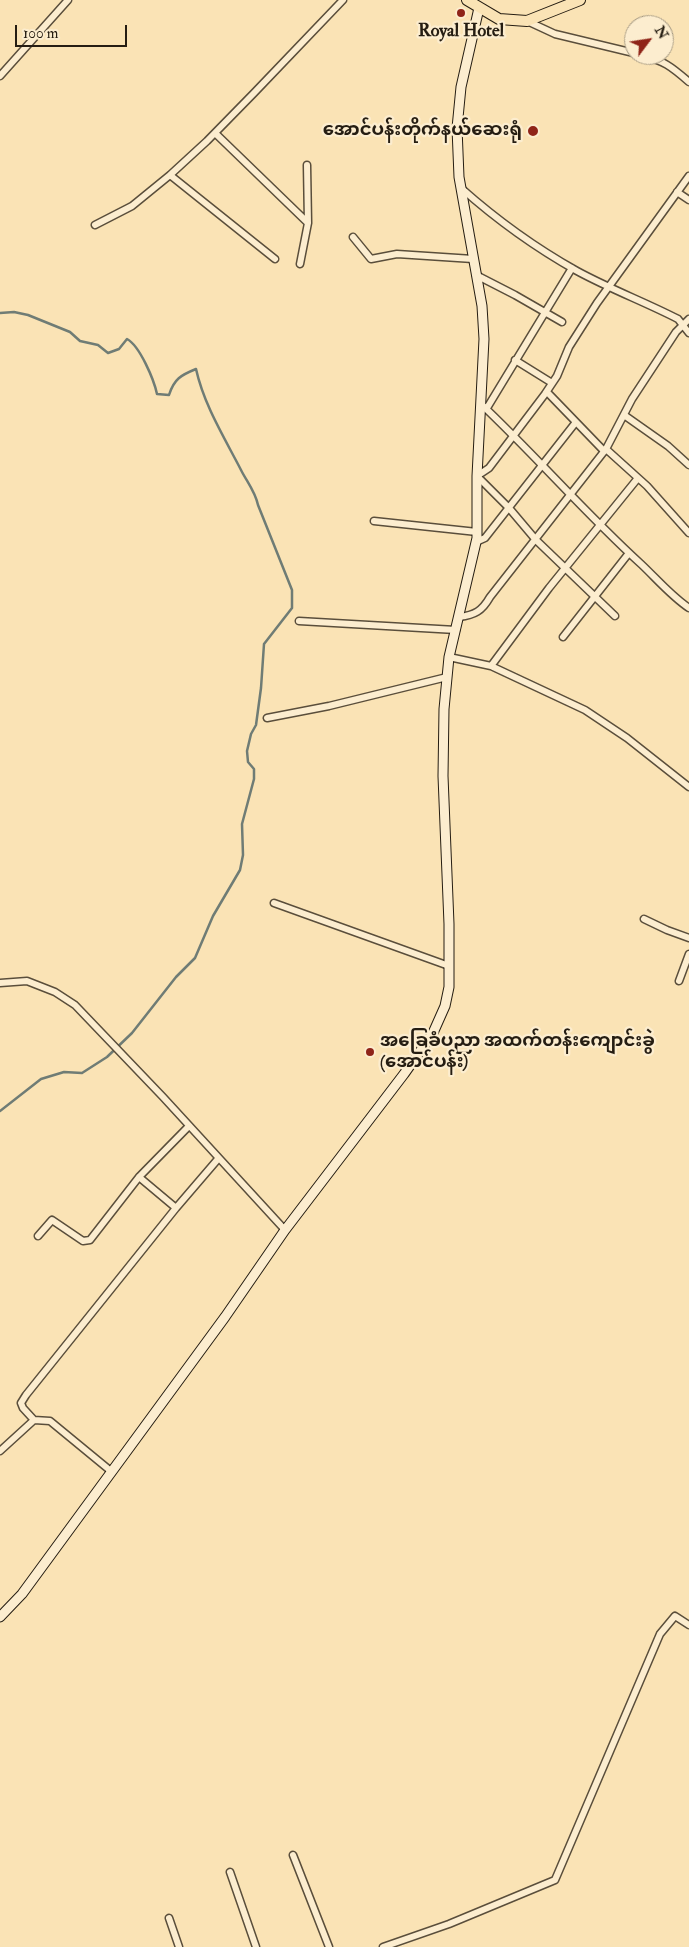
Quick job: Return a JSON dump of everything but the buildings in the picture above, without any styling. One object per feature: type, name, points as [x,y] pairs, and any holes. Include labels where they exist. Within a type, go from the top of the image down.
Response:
[{"type":"highway","points":[[467,0],[499,19],[527,21],[576,1]]},
{"type":"main road","points":[[0,1617],[22,1594],[225,1317],[285,1230],[404,1074],[433,1033],[445,1006],[449,987],[449,924],[443,776],[444,709],[449,658],[477,537],[478,476],[484,406],[482,306],[461,188],[457,128],[461,87],[479,8]]},
{"type":"street","points":[[0,76],[68,0]]},
{"type":"street","points":[[95,225],[132,206],[170,175],[215,133],[343,0]]},
{"type":"street","points":[[527,21],[555,34],[624,51]]},
{"type":"street","points":[[670,65],[689,82]]},
{"type":"street","points":[[215,133],[308,223]]},
{"type":"street","points":[[300,264],[308,223],[307,165]]},
{"type":"street","points":[[170,175],[275,258]]},
{"type":"street","points":[[615,616],[536,540],[478,476],[489,468],[547,392],[569,347],[689,176]]},
{"type":"street","points":[[461,188],[498,219],[572,268],[678,319],[689,333]]},
{"type":"street","points":[[677,192],[689,200]]},
{"type":"street","points":[[354,237],[371,260],[397,254],[473,258]]},
{"type":"street","points":[[572,268],[484,406],[570,496],[689,608]]},
{"type":"street","points":[[476,275],[562,322]]},
{"type":"street","points":[[459,617],[476,614],[484,607],[570,496],[605,450],[647,375],[676,332],[689,319]]},
{"type":"street","points":[[515,360],[552,383]]},
{"type":"street","points":[[547,392],[605,450],[665,504],[689,533]]},
{"type":"street","points":[[624,415],[645,429],[689,465]]},
{"type":"street","points":[[374,520],[485,538],[576,422]]},
{"type":"street","points":[[491,666],[564,568],[638,478]]},
{"type":"street","points":[[563,637],[629,553]]},
{"type":"street","points":[[300,621],[456,630]]},
{"type":"street","points":[[449,658],[491,666],[585,710],[627,738],[689,787]]},
{"type":"street","points":[[267,718],[329,706],[447,677]]},
{"type":"street","points":[[274,903],[449,966]]},
{"type":"street","points":[[644,919],[689,938]]},
{"type":"street","points":[[680,981],[689,954]]},
{"type":"street","points":[[0,983],[27,981],[55,992],[75,1005],[285,1230]]},
{"type":"street","points":[[38,1236],[52,1220],[82,1241],[90,1240],[139,1177],[189,1126]]},
{"type":"street","points":[[112,1472],[50,1421],[34,1420],[21,1403],[176,1208],[218,1159]]},
{"type":"street","points":[[139,1177],[176,1208]]},
{"type":"street","points":[[0,1451],[34,1420]]},
{"type":"street","points":[[383,1947],[449,1924],[555,1880],[660,1634],[675,1616],[689,1626]]},
{"type":"street","points":[[293,1855],[329,1947]]},
{"type":"street","points":[[230,1872],[256,1947]]},
{"type":"street","points":[[169,1918],[179,1947]]},
{"type":"waterway","points":[[0,313],[14,312],[28,315],[70,332],[80,341],[98,345],[108,353],[119,349],[127,339],[137,349],[150,372],[157,394],[169,395],[173,385],[179,378],[196,369],[215,421],[255,495],[292,590],[292,608],[264,644],[256,725],[251,734],[247,751],[248,762],[254,769],[254,779],[242,824],[243,855],[240,870],[213,916],[195,958],[176,977],[132,1033],[107,1057],[82,1073],[64,1072],[41,1079],[0,1111]]},
{"type":"place","name":"Royal Hotel","points":[[461,13]]},
{"type":"place","name":"အောင်ပန်းတိုက်နယ်ဆေးရုံ","points":[[533,131]]},
{"type":"place","name":"အခြေခံပညာ အထက်တန်းကျောင်းခွဲ (အောင်ပန်း)","points":[[370,1052]]}]
